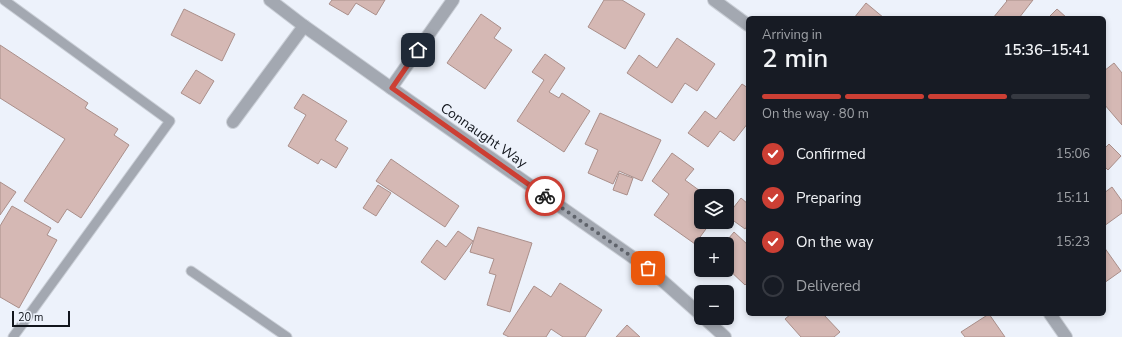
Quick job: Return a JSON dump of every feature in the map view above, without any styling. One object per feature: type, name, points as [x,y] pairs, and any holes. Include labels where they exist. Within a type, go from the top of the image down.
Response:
[{"type":"street","name":"Connaught Way","points":[[270,0],[304,26],[648,268],[694,309]]},
{"type":"street","points":[[392,88],[453,0]]},
{"type":"street","points":[[714,0],[746,24]]},
{"type":"street","points":[[233,122],[304,26]]},
{"type":"street","points":[[1051,316],[1066,337]]},
{"type":"street","points":[[712,325],[725,337]]},
{"type":"lane","points":[[4,0],[170,122],[13,337]]},
{"type":"lane","points":[[191,271],[287,337]]},
{"type":"building","points":[[332,0],[385,0],[376,15],[356,3],[348,15],[329,4]]},
{"type":"building","points":[[604,0],[622,0],[645,14],[625,49],[588,27]]},
{"type":"building","points":[[1006,0],[1033,0],[1021,16],[995,16],[1007,1]]},
{"type":"building","points":[[866,3],[882,16],[856,16]]},
{"type":"building","points":[[184,9],[235,34],[222,61],[171,35]]},
{"type":"building","points":[[1057,9],[1065,16],[1050,16]]},
{"type":"building","points":[[481,14],[501,28],[494,38],[512,50],[485,89],[447,63]]},
{"type":"building","points":[[677,38],[715,64],[697,91],[685,83],[672,103],[627,73],[639,55],[657,68]]},
{"type":"building","points":[[0,45],[88,103],[85,108],[118,129],[114,135],[129,145],[81,218],[67,209],[58,223],[24,201],[65,139],[0,98]]},
{"type":"building","points":[[545,54],[565,68],[549,92],[559,98],[562,93],[590,111],[564,152],[517,121],[544,80],[532,72]]},
{"type":"building","points":[[1114,63],[1122,73],[1122,125],[1106,106],[1106,69]]},
{"type":"building","points":[[196,70],[214,81],[200,104],[181,93]]},
{"type":"building","points":[[742,84],[746,87],[746,126],[734,141],[720,131],[708,147],[688,133],[705,111],[716,119]]},
{"type":"building","points":[[303,94],[347,121],[335,140],[348,148],[336,168],[321,159],[318,164],[288,146],[306,115],[294,108]]},
{"type":"building","points":[[600,113],[661,140],[642,181],[619,171],[613,184],[588,173],[598,150],[585,144]]},
{"type":"building","points":[[1109,144],[1121,156],[1108,170],[1106,168],[1106,147]]},
{"type":"building","points":[[672,153],[694,169],[685,180],[697,189],[694,189],[694,229],[706,229],[700,237],[694,237],[694,243],[654,215],[669,194],[652,181]]},
{"type":"building","points":[[391,159],[459,206],[445,227],[376,181]]},
{"type":"building","points":[[619,173],[633,178],[627,195],[613,190]]},
{"type":"building","points":[[0,182],[16,192],[0,215]]},
{"type":"building","points":[[378,185],[391,193],[376,216],[363,208]]},
{"type":"building","points":[[1112,187],[1122,201],[1122,213],[1106,225],[1106,192]]},
{"type":"building","points":[[741,198],[746,202],[745,229],[734,221],[734,207]]},
{"type":"building","points":[[12,206],[51,228],[47,235],[57,240],[19,308],[0,297],[0,226]]},
{"type":"building","points":[[478,227],[532,243],[510,312],[487,305],[496,275],[489,273],[494,259],[470,252]]},
{"type":"building","points":[[458,231],[473,241],[445,280],[421,262],[437,240],[446,247]]},
{"type":"building","points":[[734,232],[746,243],[745,285],[734,275],[734,237],[730,237]]},
{"type":"building","points":[[1106,250],[1121,271],[1106,282]]},
{"type":"building","points":[[560,283],[602,310],[585,337],[563,337],[551,329],[546,337],[509,337],[503,334],[534,286],[551,297]]},
{"type":"building","points":[[789,316],[825,316],[840,332],[834,337],[801,337],[785,319]]},
{"type":"building","points":[[986,316],[990,316],[1005,337],[965,337],[961,332]]},
{"type":"building","points":[[627,325],[640,337],[616,337]]},
{"type":"way so far","points":[[545,196],[648,268]]},
{"type":"route","points":[[418,50],[392,88],[545,196]]}]
